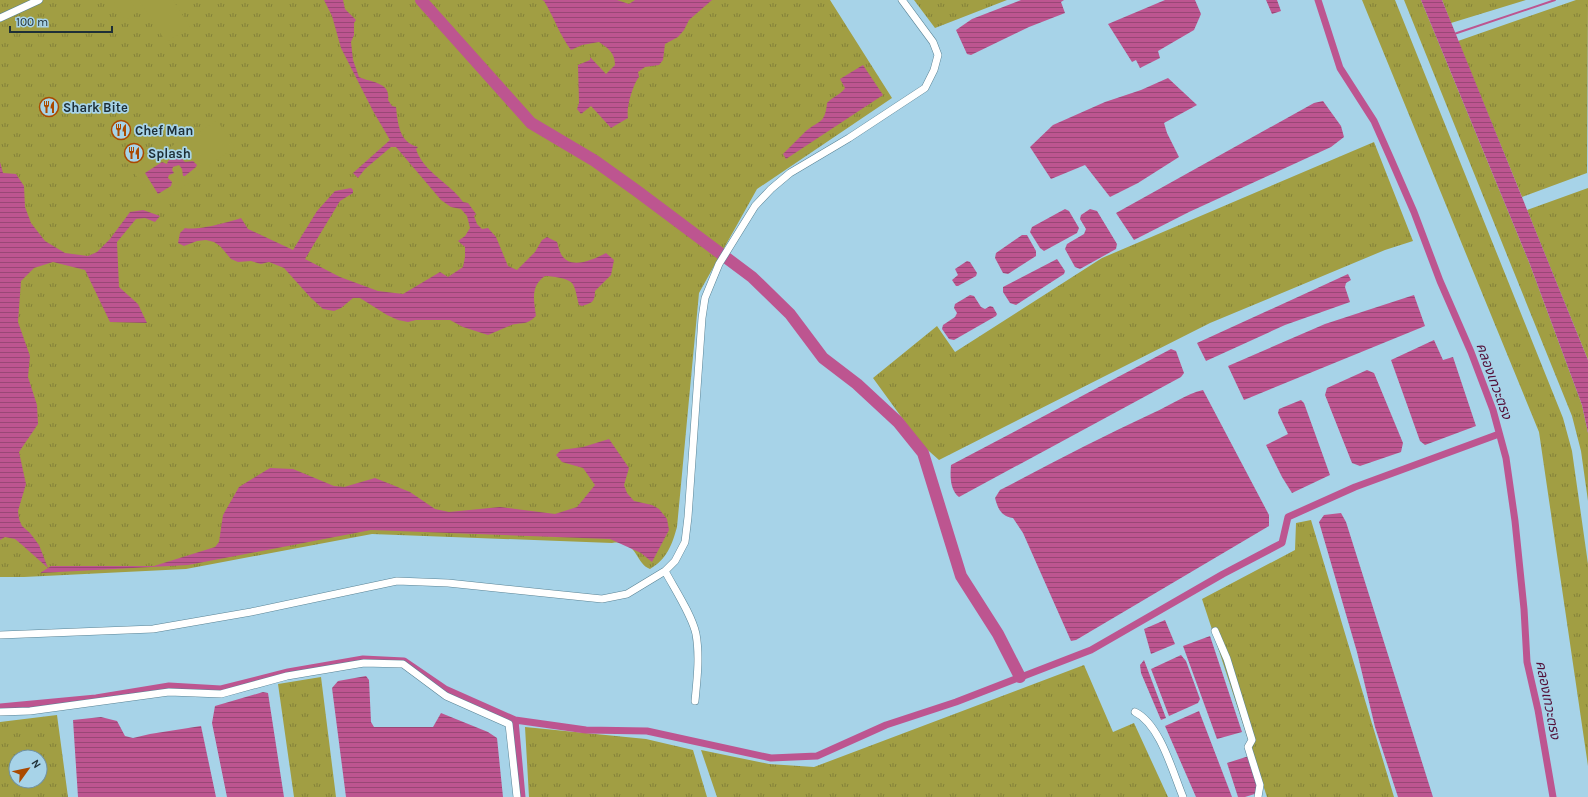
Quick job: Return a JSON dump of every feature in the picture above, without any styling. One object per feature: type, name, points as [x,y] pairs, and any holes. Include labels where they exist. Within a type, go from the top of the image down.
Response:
[{"type":"street","points":[[0,18],[40,0]]},
{"type":"street","points":[[0,635],[154,629],[251,612],[397,581],[448,583],[602,599],[627,594],[665,571],[675,561],[685,542],[702,318],[705,298],[719,264],[755,206],[771,189],[790,173],[849,138],[925,88],[934,70],[938,55],[933,42],[902,0]]},
{"type":"street","points":[[665,571],[687,613],[696,635],[698,662],[696,701]]},
{"type":"street","points":[[1215,631],[1227,659],[1252,740],[1248,747],[1260,785],[1258,797]]},
{"type":"street","points":[[0,712],[30,711],[169,692],[221,694],[287,676],[364,663],[403,664],[446,696],[509,724],[517,797]]},
{"type":"street","points":[[1135,712],[1141,715],[1148,723],[1160,742],[1183,797]]},
{"type":"green space","points":[[0,0],[830,0],[892,98],[757,189],[699,293],[677,527],[673,540],[665,556],[650,569],[641,562],[631,548],[620,543],[372,534],[186,569],[0,577]]},
{"type":"green space","points":[[113,0],[130,0],[138,12],[125,20]]},
{"type":"green space","points":[[139,0],[173,0],[190,27],[166,42]]},
{"type":"green space","points":[[914,0],[1007,0],[935,28]]},
{"type":"green space","points":[[1362,0],[1395,0],[1563,418],[1572,451],[1588,564],[1588,766],[1539,432]]},
{"type":"green space","points":[[1404,0],[1421,0],[1529,262],[1582,405],[1588,433],[1588,501],[1581,451],[1572,416]]},
{"type":"green space","points":[[1442,0],[1526,0],[1451,23]]},
{"type":"green space","points":[[1576,0],[1588,0],[1587,173],[1522,197],[1458,41]]},
{"type":"green space","points":[[217,120],[235,148],[209,165],[211,169],[155,205],[133,171],[189,135],[191,137]]},
{"type":"green space","points":[[1374,142],[1413,241],[1385,250],[1210,323],[939,460],[921,444],[873,378],[937,326],[955,352],[1102,258]]},
{"type":"green space","points":[[1588,188],[1588,360],[1527,210]]},
{"type":"green space","points":[[1311,520],[1394,797],[1267,797],[1202,599],[1295,550],[1296,523]]},
{"type":"green space","points":[[1084,665],[1113,732],[1134,723],[1168,797],[717,797],[701,750],[769,764],[814,767]]},
{"type":"green space","points":[[321,677],[336,797],[294,797],[278,684]]},
{"type":"green space","points":[[57,715],[68,797],[0,797],[0,722]]},
{"type":"green space","points":[[525,727],[646,739],[693,750],[707,797],[529,797]]},
{"type":"shaded area","points":[[324,0],[343,0],[345,9],[356,20],[354,23],[354,35],[351,42],[353,60],[359,77],[384,86],[387,90],[388,100],[392,106],[396,107],[399,126],[403,137],[412,145],[418,147],[416,149],[424,164],[458,195],[463,202],[468,203],[476,214],[474,216],[477,224],[482,229],[488,228],[496,237],[508,266],[517,270],[535,252],[542,240],[547,237],[557,242],[561,254],[570,262],[582,262],[606,253],[614,260],[611,275],[595,291],[592,302],[582,306],[579,305],[573,285],[570,281],[545,276],[540,280],[535,289],[534,299],[536,316],[529,322],[513,325],[488,335],[463,327],[450,320],[416,320],[408,322],[398,320],[360,298],[353,298],[341,308],[334,311],[323,309],[284,268],[269,262],[261,264],[251,261],[238,262],[231,259],[220,246],[214,242],[206,240],[197,241],[184,246],[178,243],[180,233],[185,228],[190,229],[205,227],[241,218],[248,229],[293,250],[317,211],[335,191],[351,188],[353,193],[340,201],[305,259],[340,277],[378,291],[403,294],[440,272],[448,277],[463,267],[465,247],[458,241],[465,236],[470,228],[467,216],[461,209],[451,207],[441,200],[396,147],[391,147],[365,169],[358,178],[353,173],[390,140],[373,111],[341,48],[332,16]]},
{"type":"shaded area","points":[[542,0],[617,0],[629,4],[635,0],[712,0],[689,20],[684,30],[678,37],[665,44],[663,60],[659,65],[645,67],[638,72],[639,77],[630,96],[628,118],[611,128],[591,106],[581,114],[577,109],[579,103],[578,65],[590,60],[590,57],[606,74],[615,65],[614,57],[608,49],[599,42],[582,45],[571,50],[563,38],[548,7]]},
{"type":"shaded area","points":[[1021,0],[1064,0],[1061,2],[1065,13],[1029,27],[971,55],[967,54],[956,30],[972,19]]},
{"type":"shaded area","points":[[1165,0],[1195,0],[1201,14],[1194,30],[1158,51],[1160,58],[1140,68],[1136,60],[1132,62],[1108,24]]},
{"type":"shaded area","points":[[1266,0],[1277,0],[1281,11],[1272,14]]},
{"type":"shaded area","points":[[1421,0],[1442,0],[1588,360],[1588,433],[1582,405],[1529,262]]},
{"type":"shaded area","points":[[863,65],[883,95],[786,159],[783,154],[804,133],[820,122],[824,116],[827,103],[844,90],[845,88],[840,79]]},
{"type":"shaded area","points":[[1168,78],[1197,105],[1164,123],[1167,133],[1179,157],[1138,183],[1110,197],[1085,165],[1051,179],[1030,147],[1053,125],[1105,102],[1141,90]]},
{"type":"shaded area","points":[[1323,101],[1341,126],[1344,137],[1331,147],[1189,212],[1134,240],[1116,213],[1314,103]]},
{"type":"shaded area","points":[[180,154],[185,162],[193,161],[197,165],[196,167],[183,176],[182,169],[179,165],[173,167],[172,170],[174,173],[169,175],[168,178],[172,182],[171,186],[158,194],[145,173],[162,162],[167,164],[171,159],[175,160],[176,156]]},
{"type":"shaded area","points":[[0,162],[3,173],[16,174],[24,186],[25,207],[31,223],[45,241],[65,253],[88,256],[97,252],[110,239],[130,212],[143,210],[160,216],[155,222],[145,218],[136,219],[117,242],[119,287],[138,304],[147,323],[110,322],[85,270],[53,262],[34,268],[21,281],[18,322],[30,356],[28,377],[37,405],[38,424],[19,452],[26,484],[18,511],[22,526],[30,533],[39,545],[48,568],[15,539],[5,537],[0,540]]},
{"type":"shaded area","points":[[1065,209],[1069,211],[1079,228],[1077,233],[1044,251],[1040,248],[1030,232],[1032,227]]},
{"type":"shaded area","points":[[1090,209],[1097,211],[1117,244],[1116,249],[1080,269],[1075,267],[1065,249],[1067,244],[1084,234],[1086,229],[1080,219],[1081,215]]},
{"type":"shaded area","points":[[1022,235],[1027,235],[1036,251],[1036,256],[1008,274],[1003,273],[995,258],[996,253]]},
{"type":"shaded area","points":[[1057,259],[1065,271],[1064,274],[1016,305],[1010,303],[1003,292],[1003,287]]},
{"type":"shaded area","points":[[967,261],[970,262],[977,273],[976,276],[956,286],[952,280],[958,275],[955,269]]},
{"type":"shaded area","points":[[1348,274],[1351,280],[1346,283],[1345,287],[1350,302],[1285,325],[1206,361],[1197,343]]},
{"type":"shaded area","points":[[970,295],[974,296],[981,307],[985,309],[990,306],[993,307],[997,314],[954,340],[949,339],[942,329],[943,325],[955,317],[957,313],[954,308],[955,304]]},
{"type":"shaded area","points":[[1414,295],[1425,326],[1244,400],[1228,366],[1325,324]]},
{"type":"shaded area","points":[[1434,340],[1443,360],[1453,357],[1476,426],[1425,445],[1420,441],[1391,360]]},
{"type":"shaded area","points":[[1171,349],[1176,351],[1184,373],[1181,377],[959,497],[954,491],[951,482],[951,465]]},
{"type":"shaded area","points":[[1367,370],[1374,373],[1403,443],[1401,452],[1360,466],[1352,463],[1325,395],[1327,388]]},
{"type":"shaded area","points":[[1203,390],[1269,515],[1269,526],[1076,640],[1071,641],[1023,533],[1013,518],[1003,514],[997,505],[995,498],[1000,490],[1038,470],[1184,397]]},
{"type":"shaded area","points":[[1301,400],[1304,403],[1330,475],[1292,493],[1266,445],[1288,434],[1278,413],[1279,409]]},
{"type":"shaded area","points":[[609,439],[629,468],[624,485],[627,493],[634,501],[652,505],[659,509],[667,519],[669,530],[652,562],[641,553],[610,539],[371,530],[188,565],[40,573],[51,566],[154,566],[215,547],[219,542],[223,515],[239,487],[270,468],[293,469],[334,486],[344,487],[375,478],[410,492],[435,509],[449,512],[500,507],[555,514],[577,507],[595,485],[583,468],[562,462],[556,455],[561,450],[583,447]]},
{"type":"shaded area","points":[[1341,513],[1346,522],[1433,797],[1398,797],[1375,727],[1357,652],[1319,522],[1324,515]]},
{"type":"shaded area","points":[[1165,620],[1175,644],[1151,654],[1144,629]]},
{"type":"shaded area","points":[[1210,636],[1242,732],[1217,739],[1183,646]]},
{"type":"shaded area","points":[[1181,655],[1186,661],[1200,699],[1198,703],[1169,716],[1151,669]]},
{"type":"shaded area","points":[[1144,660],[1166,718],[1161,720],[1141,673],[1140,665]]},
{"type":"shaded area","points":[[366,676],[369,680],[371,722],[374,727],[433,727],[441,713],[488,732],[497,738],[503,797],[346,797],[332,688],[338,681]]},
{"type":"shaded area","points":[[263,692],[268,693],[284,797],[227,797],[212,723],[215,706]]},
{"type":"shaded area","points":[[1199,711],[1232,797],[1196,797],[1165,726]]},
{"type":"shaded area","points":[[101,717],[117,721],[125,736],[133,738],[201,726],[216,797],[78,797],[73,720]]},
{"type":"shaded area","points":[[1249,756],[1261,792],[1245,797],[1238,797],[1227,763]]},
{"type":"waterway","points":[[421,0],[531,123],[595,161],[752,277],[790,314],[823,358],[857,384],[898,422],[923,453],[961,576],[998,634],[1020,677]]},
{"type":"waterway","name":"คลองเทวะตรง","points":[[1318,0],[1340,68],[1374,121],[1414,212],[1440,281],[1471,352],[1493,410],[1506,458],[1515,521],[1524,609],[1527,662],[1538,710],[1553,797]]},
{"type":"waterway","points":[[1454,34],[1555,0]]},
{"type":"waterway","points":[[0,707],[96,698],[169,686],[221,689],[288,672],[363,659],[404,661],[445,689],[515,720],[586,730],[647,731],[771,758],[817,756],[886,725],[956,702],[1091,650],[1223,574],[1282,543],[1288,517],[1355,487],[1499,434]]},
{"type":"waterway","points":[[515,720],[522,797]]},
{"type":"place","name":"Shark Bite","points":[[49,107]]},
{"type":"place","name":"Chef Man","points":[[121,130]]},
{"type":"place","name":"Splash","points":[[134,153]]}]
